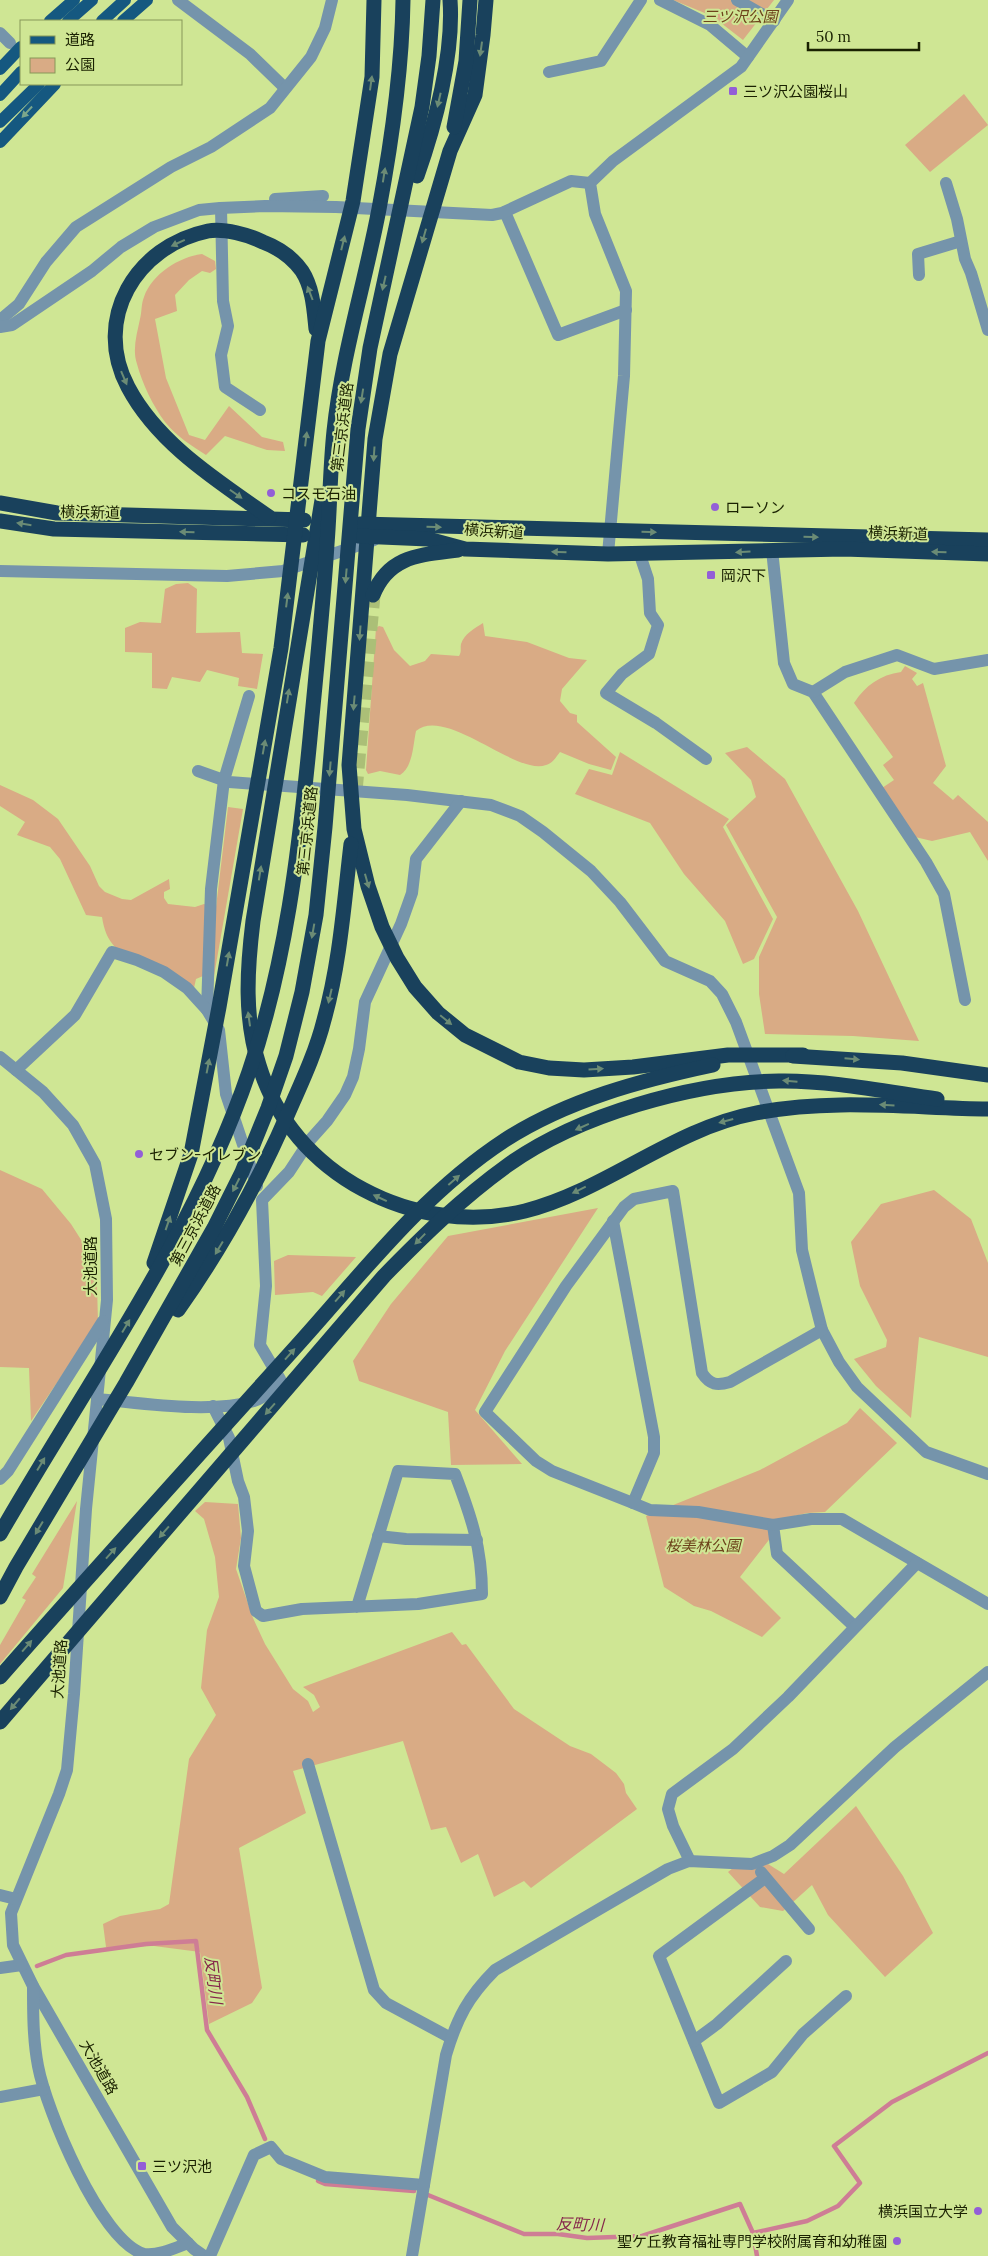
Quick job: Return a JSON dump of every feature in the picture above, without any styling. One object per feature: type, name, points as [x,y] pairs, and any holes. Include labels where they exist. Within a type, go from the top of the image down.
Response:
[{"type":"highway","points":[[374,0],[372,77],[353,201],[318,341],[288,651],[247,972],[248,1012],[252,1041],[267,1088],[281,1114],[314,1155],[333,1172],[384,1200],[410,1209],[464,1217],[495,1216],[526,1210],[563,1198],[674,1141],[718,1123],[757,1112],[864,1104],[988,1107]]},
{"type":"highway","name":"第三京浜道路","points":[[0,1534],[140,1302],[190,1212],[222,1144],[250,1070],[274,988],[292,899],[299,851],[327,548],[334,432],[347,343],[379,210],[394,112],[403,0]]},
{"type":"highway","points":[[399,67],[413,0]]},
{"type":"highway","name":"第三京浜道路","points":[[0,1597],[126,1383],[214,1228],[242,1172],[268,1108],[286,1056],[302,992],[316,914],[358,428],[370,348],[422,107],[432,0]]},
{"type":"highway","points":[[395,236],[429,142],[445,70],[451,11],[450,0]]},
{"type":"highway","points":[[470,0],[466,61],[450,150],[390,354],[375,439],[349,764],[351,808],[359,854],[382,927],[397,958],[415,987],[438,1013],[465,1035],[519,1062],[549,1068],[584,1070],[728,1054],[803,1055],[902,1063],[988,1075]]},
{"type":"highway","points":[[450,150],[475,96],[486,0]]},
{"type":"highway","points":[[269,518],[212,477],[184,453],[143,411],[120,368],[116,344],[117,315],[125,290],[144,265],[175,243],[210,231],[247,234],[282,250],[302,272],[314,300],[318,341]]},
{"type":"highway","points":[[140,1302],[191,1154],[213,1009],[334,432]]},
{"type":"highway","name":"横浜新道","points":[[0,503],[58,513],[269,518],[385,526],[988,540]]},
{"type":"highway","name":"横浜新道","points":[[0,521],[54,529],[385,536],[428,539],[465,549],[608,554],[844,549],[988,554]]},
{"type":"highway","points":[[373,595],[384,576],[403,561],[415,556],[465,549]]},
{"type":"highway","points":[[126,1383],[216,1253],[264,1169],[310,1061],[324,1022],[333,983],[351,844]]},
{"type":"highway","points":[[0,1677],[388,1241],[410,1218],[480,1159],[529,1127],[587,1101],[635,1084],[734,1061],[803,1055]]},
{"type":"highway","points":[[0,1722],[384,1276],[426,1232],[471,1192],[524,1156],[555,1138],[608,1115],[668,1096],[724,1085],[780,1080],[838,1085],[988,1107]]},
{"type":"main road","points":[[51,20],[74,0]]},
{"type":"main road","points":[[69,20],[92,0]]},
{"type":"main road","points":[[103,20],[125,0]]},
{"type":"main road","points":[[124,20],[147,0]]},
{"type":"main road","points":[[0,69],[15,45]]},
{"type":"main road","points":[[0,95],[20,73]]},
{"type":"main road","points":[[0,122],[38,85]]},
{"type":"main road","points":[[0,142],[54,85]]},
{"type":"street","points":[[178,0],[250,54],[285,88]]},
{"type":"street","points":[[0,320],[20,304],[46,262],[76,227],[171,167],[211,147],[270,108],[311,58],[325,28],[332,0]]},
{"type":"street","points":[[549,72],[601,61],[641,0]]},
{"type":"street","points":[[660,0],[710,24],[748,57]]},
{"type":"street","points":[[736,0],[774,21]]},
{"type":"street","points":[[774,21],[782,0]]},
{"type":"street","points":[[0,328],[12,325],[154,227],[191,213],[264,206],[336,207],[492,215],[505,212],[571,181],[590,183],[613,161],[741,68],[788,0]]},
{"type":"street","points":[[0,33],[15,45]]},
{"type":"street","points":[[590,183],[595,214],[626,292],[624,376],[608,554]]},
{"type":"street","points":[[946,183],[957,219],[965,259],[988,330]]},
{"type":"street","points":[[249,207],[264,200],[323,196]]},
{"type":"street","points":[[221,210],[224,301],[228,326],[221,355],[225,387],[260,410]]},
{"type":"street","points":[[505,212],[558,335],[626,310]]},
{"type":"street","points":[[919,275],[918,254],[961,241]]},
{"type":"street","points":[[0,571],[227,576],[283,571],[385,536]]},
{"type":"street","points":[[772,550],[784,663],[793,684],[813,692],[926,862],[944,894],[965,1000]]},
{"type":"street","points":[[640,554],[648,579],[650,613],[658,625],[649,654],[622,674],[606,693],[656,723],[706,759]]},
{"type":"street","points":[[813,692],[845,672],[897,655],[934,669],[988,660]]},
{"type":"street","points":[[97,1399],[213,1406],[256,1401],[269,1392],[280,1379],[260,1345],[266,1286],[262,1200],[226,1094],[219,1030],[213,1009],[210,890],[227,781],[249,696]]},
{"type":"street","points":[[198,771],[227,781],[407,795],[491,805],[520,816],[591,870],[620,902],[665,961],[710,981],[722,994],[736,1022],[799,1193],[802,1250],[822,1330],[839,1362],[857,1387],[926,1452],[988,1474]]},
{"type":"street","points":[[262,1200],[289,1172],[310,1140],[327,1121],[345,1095],[353,1077],[359,1049],[364,1002],[401,924],[412,894],[416,858],[461,800]]},
{"type":"street","points":[[16,1070],[75,1015],[112,952],[137,960],[164,972],[213,1009]]},
{"type":"street","name":"大池道路","points":[[0,1057],[43,1092],[73,1125],[95,1164],[106,1219],[107,1300],[86,1509],[74,1694],[66,1770],[59,1794],[16,1899],[10,1924],[13,1944],[33,1986],[172,2227],[204,2256]]},
{"type":"street","points":[[822,1330],[730,1382],[718,1385],[708,1381],[702,1373],[674,1191],[634,1199],[624,1207],[613,1221],[566,1286],[485,1412],[536,1461],[552,1471],[650,1510],[698,1512],[773,1526],[811,1519],[842,1519],[988,1604]]},
{"type":"street","points":[[613,1221],[654,1437],[654,1453],[633,1503]]},
{"type":"street","points":[[0,1479],[8,1472],[105,1319]]},
{"type":"street","points":[[213,1406],[229,1438],[238,1480],[244,1497],[248,1532],[244,1566],[256,1611],[263,1616],[294,1610],[356,1607],[418,1604],[482,1594],[482,1567],[474,1524],[455,1474],[398,1471],[356,1607]]},
{"type":"street","points":[[773,1526],[777,1554],[854,1626]]},
{"type":"street","points":[[378,1536],[406,1539],[477,1540]]},
{"type":"street","points":[[690,1861],[668,1809],[672,1794],[733,1749],[788,1697],[854,1626],[917,1563]]},
{"type":"street","points":[[412,2256],[446,2055],[456,2022],[477,1987],[495,1970],[668,1870],[690,1861],[709,1860],[730,1864],[755,1863],[773,1856],[790,1845],[895,1747],[988,1672]]},
{"type":"street","points":[[308,1764],[374,1990],[386,2003],[451,2038]]},
{"type":"street","points":[[755,1863],[765,1878],[809,1929]]},
{"type":"street","points":[[765,1878],[659,1956],[719,2103],[772,2072],[803,2034],[846,1996]]},
{"type":"street","points":[[0,1895],[16,1899]]},
{"type":"street","points":[[694,2042],[717,2024],[786,1961]]},
{"type":"street","points":[[0,1968],[22,1965]]},
{"type":"street","points":[[33,1986],[33,2018],[38,2066],[44,2089],[58,2128],[87,2189],[108,2223],[127,2245],[144,2254],[156,2255],[188,2243]]},
{"type":"street","points":[[0,2096],[44,2089]]},
{"type":"street","points":[[210,2256],[254,2155],[271,2146],[281,2159],[325,2177],[424,2185]]},
{"type":"green space","name":"三ツ沢公園","points":[[673,0],[774,0],[743,40],[712,16]]},
{"type":"green space","points":[[964,94],[988,125],[930,172],[905,145]]},
{"type":"green space","points":[[202,254],[215,261],[216,269],[210,273],[202,271],[189,280],[175,295],[177,311],[155,319],[166,378],[189,435],[205,440],[229,406],[262,437],[283,442],[285,451],[267,450],[225,436],[206,455],[169,427],[156,409],[145,386],[135,353],[136,336],[144,297],[153,281],[167,268],[184,259]]},
{"type":"green space","points":[[188,583],[197,589],[196,633],[240,632],[242,653],[263,654],[257,689],[238,686],[239,678],[207,670],[200,682],[172,677],[167,689],[152,688],[152,653],[125,652],[125,628],[140,622],[161,623],[165,589],[176,584]]},
{"type":"green space","points":[[483,623],[485,636],[527,642],[569,658],[587,660],[562,689],[560,701],[570,713],[577,715],[577,722],[616,757],[611,770],[589,764],[560,752],[548,764],[533,766],[517,761],[445,727],[429,726],[416,731],[408,767],[400,775],[380,771],[368,774],[366,770],[376,628],[379,626],[383,627],[394,650],[410,666],[425,661],[431,654],[459,656],[461,644],[465,637]]},
{"type":"green space","points":[[905,666],[917,673],[912,679],[917,686],[923,683],[946,766],[933,783],[953,800],[958,795],[988,822],[988,861],[970,832],[932,841],[915,837],[882,788],[894,780],[883,765],[893,757],[854,703],[863,691],[874,682],[893,673],[901,672]]},
{"type":"green space","points":[[747,747],[785,779],[858,911],[919,1041],[853,1036],[765,1034],[759,994],[759,957],[777,917],[726,825],[756,797],[751,780],[725,753]]},
{"type":"green space","points":[[620,752],[729,819],[723,827],[773,919],[754,959],[743,964],[725,921],[684,874],[650,823],[575,794],[589,769],[612,775]]},
{"type":"green space","points":[[0,785],[33,800],[58,819],[90,866],[99,886],[105,892],[122,899],[131,900],[169,879],[170,889],[164,892],[164,898],[168,904],[195,907],[204,904],[216,907],[228,807],[243,809],[214,976],[203,976],[196,979],[194,988],[116,948],[106,934],[102,917],[86,915],[60,859],[50,847],[17,835],[25,822],[0,806]]},
{"type":"green space","points":[[0,1170],[42,1189],[71,1224],[85,1246],[97,1285],[98,1322],[31,1421],[29,1368],[0,1367]]},
{"type":"green space","points":[[934,1190],[971,1219],[988,1263],[988,1357],[919,1337],[911,1418],[876,1386],[854,1359],[886,1347],[887,1340],[860,1286],[851,1242],[881,1204]]},
{"type":"green space","points":[[598,1208],[505,1351],[475,1410],[522,1464],[451,1465],[448,1412],[359,1381],[353,1361],[391,1304],[448,1236]]},
{"type":"green space","points":[[288,1255],[356,1257],[322,1296],[313,1292],[275,1295],[274,1261]]},
{"type":"green space","name":"桜美林公園","points":[[860,1408],[897,1443],[825,1512],[807,1513],[786,1518],[740,1577],[781,1618],[762,1637],[711,1611],[694,1606],[664,1587],[646,1516],[760,1470],[847,1423]]},
{"type":"green space","points":[[77,1501],[63,1588],[0,1664],[0,1645],[26,1600],[22,1598],[36,1577],[32,1574]]},
{"type":"green space","points":[[205,1502],[238,1504],[241,1538],[236,1569],[253,1618],[265,1644],[293,1689],[308,1701],[313,1712],[320,1707],[314,1695],[303,1687],[452,1632],[462,1645],[466,1644],[514,1709],[570,1746],[591,1754],[616,1773],[637,1809],[531,1888],[524,1881],[494,1897],[478,1854],[461,1863],[446,1827],[431,1830],[403,1741],[293,1771],[306,1813],[239,1848],[262,1988],[252,2003],[209,2024],[200,1952],[154,1946],[106,1947],[103,1924],[120,1916],[160,1909],[169,1904],[189,1759],[216,1715],[201,1688],[207,1630],[219,1597],[215,1557],[204,1519],[195,1511]]},
{"type":"green space","points":[[856,1806],[903,1876],[933,1933],[885,1977],[828,1915],[812,1885],[783,1911],[760,1907],[728,1872],[733,1868],[768,1864],[784,1874]]},
{"type":"waterway","name":"反町川","points":[[37,1966],[66,1955],[146,1944],[196,1941],[207,2030],[247,2097],[265,2139]]},
{"type":"waterway","points":[[753,2233],[807,2221],[838,2206],[860,2183],[834,2146],[892,2102],[988,2053]]},
{"type":"waterway","name":"反町川","points":[[318,2181],[325,2184],[414,2191]]},
{"type":"waterway","name":"反町川","points":[[428,2195],[524,2234],[558,2234],[587,2238],[642,2236],[740,2204],[753,2233],[757,2256]]},
{"type":"tunnel","points":[[355,791],[373,595]]},
{"type":"place","name":"三ツ沢公園桜山","points":[[733,91]]},
{"type":"place","name":"コスモ石油","points":[[271,493]]},
{"type":"place","name":"ローソン","points":[[715,507]]},
{"type":"place","name":"岡沢下","points":[[711,575]]},
{"type":"place","name":"セブン-イレブン","points":[[139,1154]]},
{"type":"place","name":"三ツ沢池","points":[[142,2166]]},
{"type":"place","name":"横浜国立大学","points":[[978,2211]]},
{"type":"place","name":"聖ケ丘教育福祉専門学校附属育和幼稚園","points":[[897,2241]]}]
